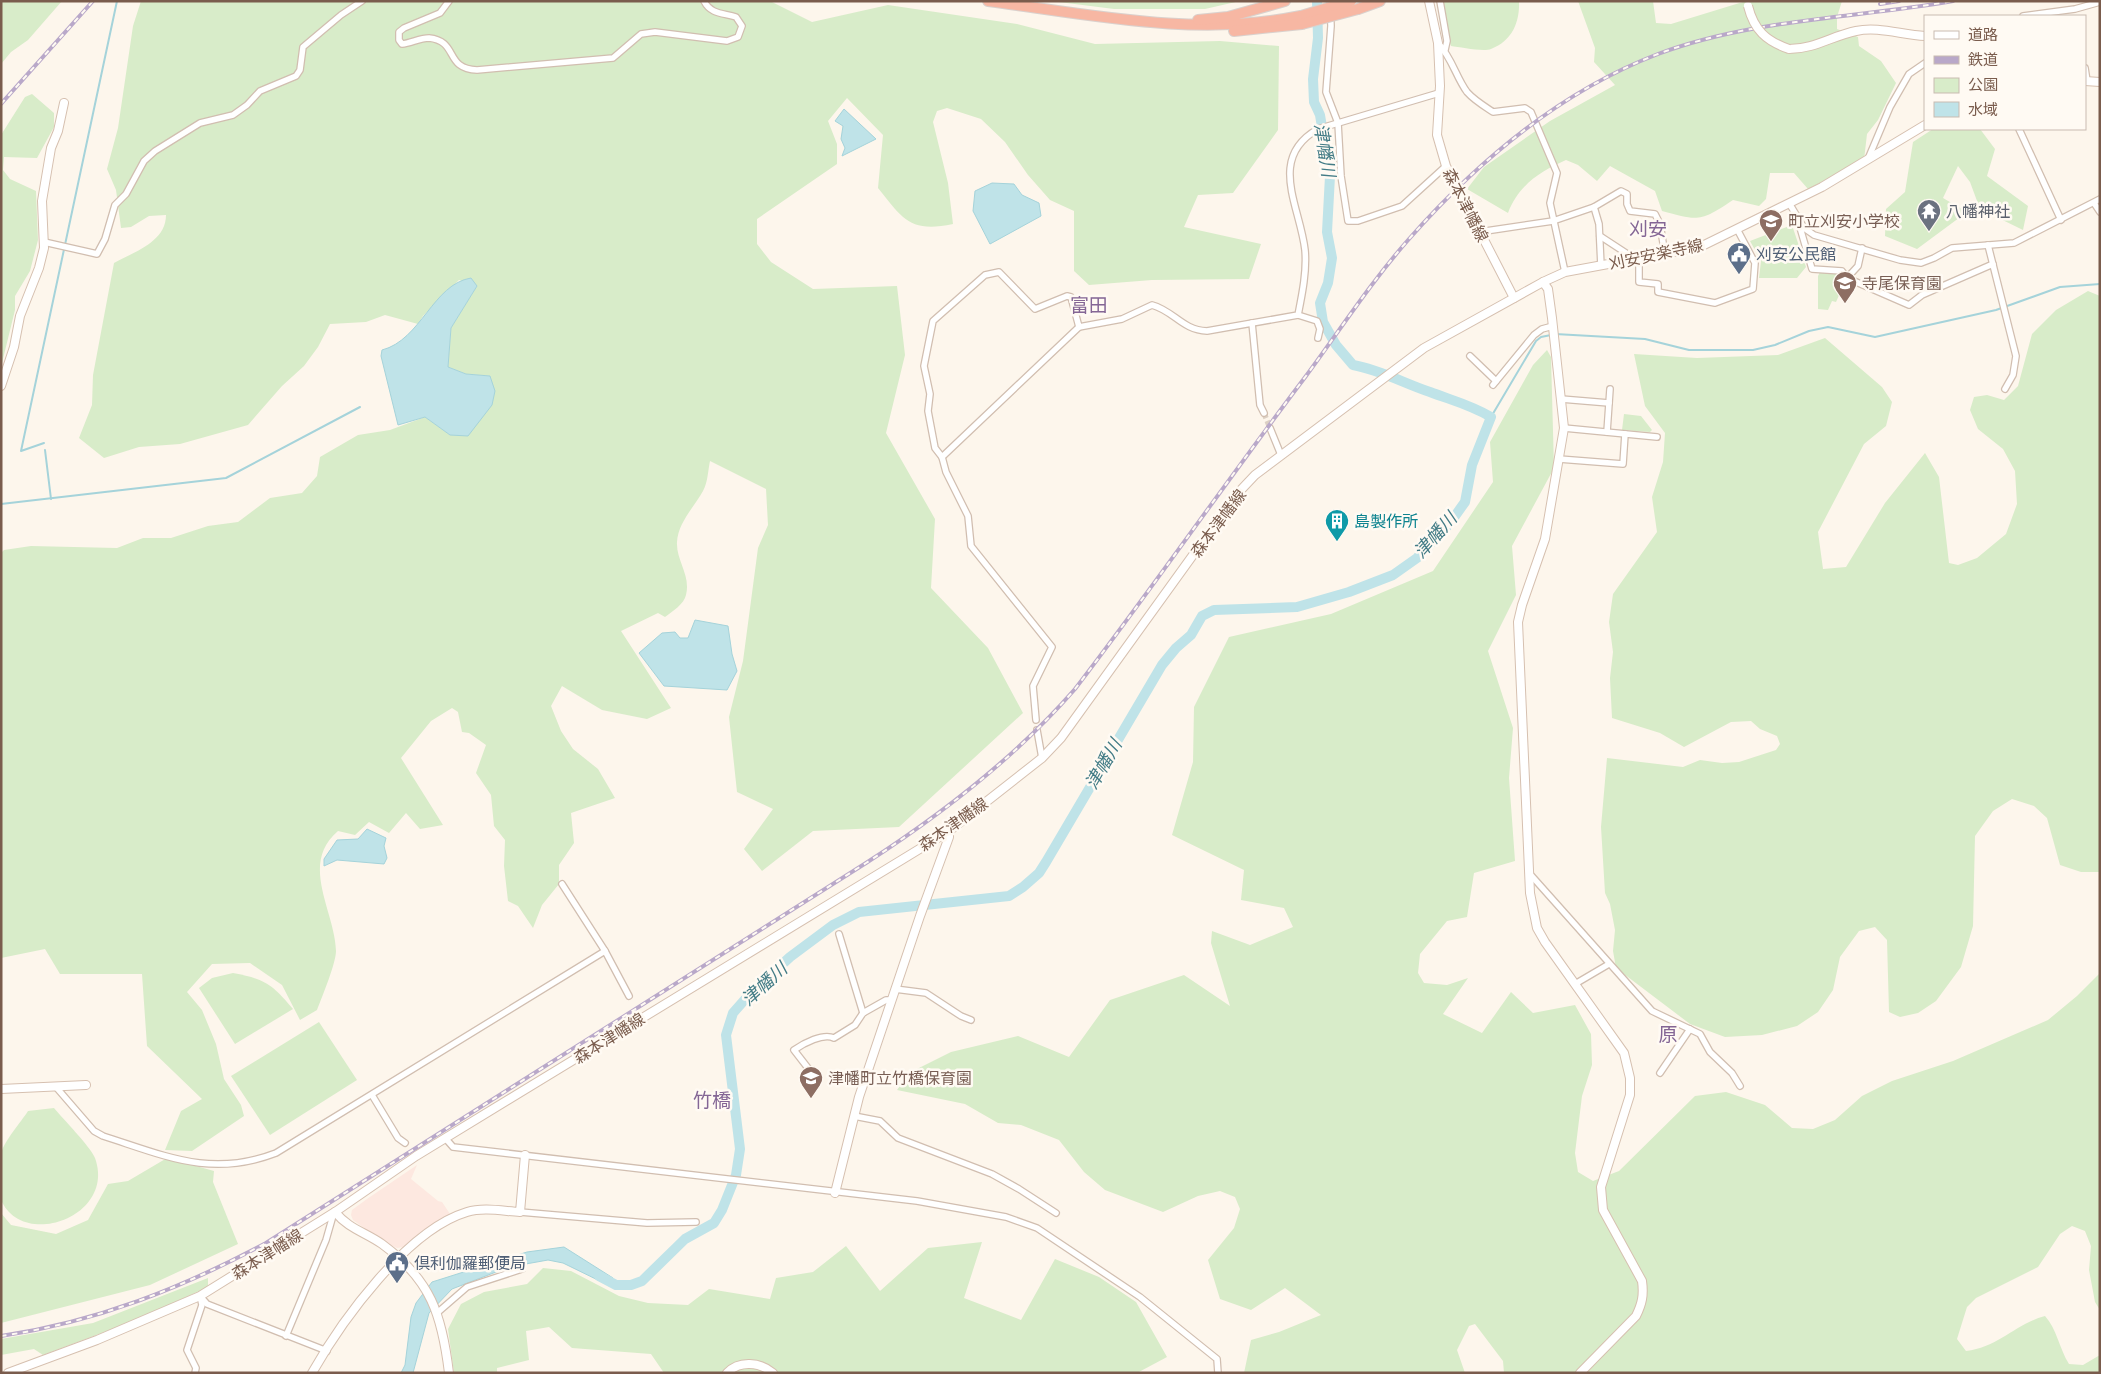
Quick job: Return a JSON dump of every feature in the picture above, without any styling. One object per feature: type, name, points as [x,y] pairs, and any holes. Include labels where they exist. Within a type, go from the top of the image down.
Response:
[{"type":"highway","points":[[988,1],[1156,24],[1200,25],[1239,25],[1302,20],[1358,9],[1380,1]]},
{"type":"highway","points":[[1122,19],[1176,21],[1228,17],[1285,1]]},
{"type":"highway","points":[[1302,20],[1351,1]]},
{"type":"street","points":[[44,242],[97,254],[115,205],[126,194],[144,161],[155,151],[200,123],[233,115],[247,105],[260,90],[296,76],[300,70],[303,46],[341,15],[362,1]]},
{"type":"street","points":[[449,1],[440,14],[404,28],[399,32],[399,40],[402,44],[427,38],[436,40],[447,45],[459,66],[466,70],[613,58],[641,34],[648,33],[676,34],[727,41],[738,38],[742,26],[736,17],[709,9],[704,1]]},
{"type":"street","points":[[1330,1],[1331,26],[1326,92],[1338,123],[1341,176],[1348,221],[1402,206],[1446,166]]},
{"type":"street","name":"森本津幡線","points":[[8,1373],[97,1340],[200,1296],[335,1212],[416,1156],[949,831],[1042,758],[1079,715],[1236,494],[1255,475],[1396,367],[1424,348],[1514,298],[1446,166],[1437,134],[1439,93],[1438,43],[1429,1]]},
{"type":"street","points":[[1440,1],[1447,41],[1445,50]]},
{"type":"street","points":[[2030,15],[2075,9],[2100,2]]},
{"type":"street","points":[[1748,4],[1753,22],[1763,36],[1774,44],[1789,49],[1805,49],[1857,30],[1924,36]]},
{"type":"street","points":[[2075,9],[2076,15]]},
{"type":"street","points":[[1438,43],[1445,50],[1466,90],[1482,104],[1493,112],[1525,108],[1531,112],[1557,173],[1550,203],[1565,272]]},
{"type":"street","points":[[1868,161],[1890,107],[1909,74],[1924,64]]},
{"type":"street","points":[[2086,81],[2100,82]]},
{"type":"street","points":[[1298,315],[1305,252],[1289,173],[1295,149],[1307,135],[1330,125],[1439,93]]},
{"type":"street","points":[[1,386],[14,347],[25,302],[39,268],[44,242],[42,201],[51,148],[58,131],[64,103]]},
{"type":"street","name":"刈安安楽寺線","points":[[1514,298],[1565,272],[1665,256],[1700,247],[1868,161],[1924,126]]},
{"type":"street","points":[[2019,130],[2061,220]]},
{"type":"street","points":[[1479,232],[1553,221],[1594,207],[1608,200],[1617,192],[1623,191],[1627,194],[1627,204],[1630,210],[1655,214],[1660,224],[1665,256]]},
{"type":"street","points":[[1799,222],[1814,235],[1900,260],[1921,263],[1952,248],[2014,243],[2097,201],[2100,212]]},
{"type":"street","points":[[1789,203],[1799,222],[1804,246],[1812,269],[1842,271],[1847,278],[1909,305],[1922,295],[1993,264]]},
{"type":"street","points":[[1594,207],[1599,224],[1601,266]]},
{"type":"street","points":[[1639,260],[1639,282],[1658,284],[1658,292],[1715,303],[1753,289],[1755,263],[1737,229]]},
{"type":"street","points":[[1600,236],[1626,253],[1626,262]]},
{"type":"street","points":[[1988,245],[2006,310],[2016,356],[2012,375],[2005,388]]},
{"type":"street","points":[[1847,278],[1858,266],[1862,248]]},
{"type":"street","points":[[1036,720],[1033,686],[1052,647],[971,546],[968,516],[946,472],[942,457],[935,448],[928,411],[930,394],[924,366],[933,321],[985,275],[999,272],[1035,309],[1067,296],[1070,297],[1079,327]]},
{"type":"street","points":[[1544,282],[1548,289],[1554,331],[1564,428],[1544,539],[1518,622],[1532,910],[1537,928],[1624,1053],[1630,1078],[1630,1095],[1601,1187],[1600,1200],[1603,1210],[1642,1281],[1643,1292],[1641,1305],[1636,1316],[1580,1373]]},
{"type":"street","points":[[942,457],[1079,327],[1122,319],[1152,305],[1159,307],[1194,330],[1207,330],[1298,315],[1317,320],[1320,329],[1318,338]]},
{"type":"street","points":[[1252,322],[1260,405],[1264,413]]},
{"type":"street","points":[[1470,356],[1495,383],[1534,335],[1542,329],[1554,331]]},
{"type":"street","points":[[1607,432],[1610,389]]},
{"type":"street","points":[[1561,400],[1609,403]]},
{"type":"street","points":[[1270,428],[1281,455]]},
{"type":"street","points":[[1564,428],[1657,437]]},
{"type":"street","points":[[1559,459],[1623,464],[1625,434]]},
{"type":"street","points":[[1037,730],[1042,758]]},
{"type":"street","points":[[835,1193],[854,1116],[920,916],[950,838],[949,831]]},
{"type":"street","points":[[1529,873],[1652,1011],[1700,1034],[1710,1052],[1732,1073],[1740,1086]]},
{"type":"street","points":[[562,884],[605,951],[629,996]]},
{"type":"street","points":[[839,934],[863,1013]]},
{"type":"street","points":[[56,1087],[94,1131],[103,1136],[188,1162],[211,1165],[245,1163],[276,1153],[605,951]]},
{"type":"street","points":[[1575,984],[1609,964]]},
{"type":"street","points":[[895,989],[926,993],[961,1016],[971,1020]]},
{"type":"street","points":[[811,1072],[794,1050],[814,1039],[829,1036],[834,1038],[855,1025],[863,1013],[886,1000],[892,1000]]},
{"type":"street","points":[[1660,1073],[1690,1029]]},
{"type":"street","points":[[1,1089],[86,1085]]},
{"type":"street","points":[[372,1095],[398,1138],[405,1143]]},
{"type":"street","points":[[854,1116],[880,1121],[898,1138],[992,1174],[1056,1212]]},
{"type":"street","points":[[446,1139],[452,1147],[917,1202],[1006,1217],[1036,1228],[1147,1303],[1217,1359],[1218,1373]]},
{"type":"street","points":[[520,1212],[525,1155]]},
{"type":"street","points":[[312,1373],[367,1294],[398,1257],[413,1243],[450,1218],[477,1210],[647,1223],[696,1222]]},
{"type":"street","points":[[335,1212],[344,1223],[380,1243],[398,1257],[419,1279],[437,1313],[444,1333],[448,1373]]},
{"type":"street","points":[[286,1336],[326,1240],[335,1212]]},
{"type":"street","points":[[437,1313],[467,1287],[522,1268]]},
{"type":"street","points":[[200,1296],[208,1304],[326,1351]]},
{"type":"street","points":[[195,1373],[196,1368],[187,1350],[202,1305],[200,1296]]},
{"type":"street","points":[[727,1373],[740,1365],[749,1364],[759,1365],[773,1373]]},
{"type":"shaded area","points":[[417,1165],[411,1179],[438,1201],[442,1202],[450,1214],[403,1247],[397,1248],[382,1241],[353,1220],[352,1210]]},
{"type":"green space","points":[[1,1],[62,1],[28,40],[11,52],[1,64]]},
{"type":"green space","points":[[141,1],[770,1],[812,22],[888,5],[1017,24],[1095,44],[1220,41],[1279,46],[1278,130],[1233,193],[1198,195],[1184,227],[1261,244],[1249,279],[1152,280],[1089,285],[1074,271],[1074,211],[1050,200],[1028,175],[1005,142],[981,119],[947,108],[937,111],[933,122],[948,183],[953,224],[927,227],[917,225],[909,221],[894,208],[878,188],[883,135],[847,98],[828,121],[837,144],[837,164],[757,219],[757,244],[771,262],[813,289],[897,286],[905,355],[886,433],[935,519],[931,588],[988,648],[1023,713],[899,827],[813,831],[762,871],[744,849],[773,809],[737,792],[729,717],[743,661],[758,548],[768,525],[766,489],[710,461],[705,487],[683,522],[678,535],[677,549],[687,581],[685,598],[678,607],[665,617],[658,613],[621,631],[671,708],[647,719],[602,710],[562,686],[551,706],[561,731],[573,749],[598,769],[615,798],[571,813],[574,843],[559,865],[559,884],[542,905],[533,928],[518,906],[508,901],[504,866],[505,840],[494,826],[491,795],[476,773],[486,745],[469,733],[462,732],[458,712],[452,708],[431,721],[401,758],[443,825],[420,829],[406,813],[389,833],[369,822],[355,835],[338,831],[327,844],[321,858],[320,873],[336,951],[331,972],[317,1010],[300,1020],[282,985],[250,963],[212,964],[187,992],[202,1010],[216,1044],[224,1079],[241,1105],[244,1116],[192,1151],[165,1150],[181,1111],[202,1099],[147,1046],[142,974],[60,974],[45,949],[1,958],[1,553],[4,550],[31,546],[117,548],[143,538],[171,538],[208,526],[238,522],[270,498],[302,493],[317,476],[320,457],[358,435],[390,430],[425,417],[450,435],[490,376],[466,374],[448,367],[451,328],[477,286],[459,280],[423,316],[418,324],[385,315],[366,322],[330,324],[318,347],[304,366],[282,386],[248,425],[180,444],[139,447],[104,458],[79,438],[92,405],[93,375],[114,263],[148,245],[161,232],[165,224],[166,215],[149,216],[131,227],[121,228],[116,190],[107,169],[118,128],[133,26]]},
{"type":"green space","points":[[1051,1],[1240,1],[1205,9],[1114,9]]},
{"type":"green space","points":[[1436,1],[1519,1],[1519,9],[1513,30],[1504,41],[1491,49],[1477,50],[1451,46]]},
{"type":"green space","points":[[1578,1],[1653,1],[1656,23],[1671,24],[1746,1],[1842,1],[1837,17],[1837,29],[1858,37],[1859,46],[1881,61],[1896,83],[1878,120],[1867,134],[1864,160],[1808,189],[1794,173],[1770,173],[1766,199],[1759,206],[1733,200],[1706,216],[1699,218],[1684,217],[1662,211],[1655,191],[1610,166],[1597,181],[1578,165],[1566,160],[1539,174],[1524,187],[1512,203],[1508,213],[1467,189],[1484,167],[1550,121],[1615,85],[1594,62],[1595,48]]},
{"type":"green space","points":[[32,94],[54,113],[54,127],[37,158],[4,157],[3,170],[10,179],[36,191],[38,240],[30,271],[15,296],[15,310],[1,367],[1,135],[25,97]]},
{"type":"green space","points":[[1931,130],[1981,130],[1995,149],[1987,176],[2028,206],[2023,230],[1980,209],[1970,182],[1958,166],[1943,198],[1967,212],[1917,249],[1885,236],[1886,209],[1905,192],[1913,142]]},
{"type":"green space","points":[[1792,225],[1806,267],[1797,278],[1759,278],[1761,261],[1750,241]]},
{"type":"green space","points":[[1820,272],[1840,274],[1845,282],[1836,302],[1832,301],[1828,310],[1818,309],[1818,276]]},
{"type":"green space","points":[[2088,291],[2100,296],[2100,872],[2081,872],[2060,865],[2047,818],[2034,806],[2012,799],[1993,811],[1975,836],[1973,926],[1961,967],[1936,1001],[1918,1013],[1900,1017],[1889,1012],[1887,940],[1875,927],[1859,931],[1840,957],[1833,990],[1818,1012],[1797,1026],[1762,1035],[1725,1037],[1690,1024],[1616,968],[1613,951],[1615,930],[1610,904],[1605,893],[1601,827],[1607,758],[1683,767],[1700,760],[1722,763],[1739,762],[1776,750],[1780,744],[1777,736],[1760,729],[1751,721],[1731,722],[1684,747],[1660,733],[1612,718],[1610,678],[1613,652],[1609,622],[1613,594],[1657,532],[1652,497],[1663,462],[1665,433],[1645,406],[1634,354],[1697,358],[1778,355],[1825,338],[1882,387],[1892,402],[1886,426],[1864,444],[1818,532],[1823,569],[1846,567],[1885,503],[1925,453],[1939,477],[1949,563],[1958,565],[1977,558],[2006,534],[2017,504],[2015,471],[2003,449],[1978,429],[1970,410],[1974,397],[1987,395],[2004,400],[2018,386],[2032,334],[2056,310]]},
{"type":"green space","points":[[1547,350],[1551,357],[1554,468],[1512,546],[1516,595],[1488,651],[1513,728],[1509,778],[1515,861],[1474,873],[1467,917],[1447,921],[1420,954],[1418,973],[1424,983],[1447,985],[1468,978],[1443,1014],[1482,1033],[1511,992],[1533,1013],[1575,1005],[1591,1034],[1592,1065],[1582,1096],[1575,1153],[1578,1172],[1593,1181],[1619,1171],[1695,1096],[1726,1092],[1765,1105],[1792,1128],[1813,1129],[1835,1120],[1862,1096],[1892,1081],[1953,1061],[2048,1020],[2077,996],[2100,973],[2100,1310],[2095,1302],[2089,1270],[2091,1246],[2085,1231],[2072,1226],[2060,1234],[2038,1267],[1976,1298],[1967,1307],[1957,1339],[1966,1351],[1978,1349],[2025,1324],[2045,1316],[2069,1364],[2083,1365],[2100,1355],[2100,1373],[1504,1373],[1503,1361],[1475,1324],[1469,1326],[1457,1350],[1465,1373],[1244,1373],[1251,1340],[1279,1332],[1321,1315],[1285,1288],[1251,1310],[1220,1299],[1208,1260],[1234,1228],[1240,1209],[1235,1197],[1220,1191],[1198,1196],[1163,1212],[1105,1190],[1084,1172],[1059,1140],[1021,1125],[998,1123],[965,1104],[897,1090],[909,1073],[951,1052],[1018,1036],[1069,1057],[1110,1000],[1184,975],[1230,1006],[1211,943],[1212,931],[1250,945],[1293,927],[1284,908],[1241,900],[1244,870],[1172,835],[1193,762],[1194,707],[1229,637],[1331,614],[1433,571],[1493,482],[1490,442],[1533,365]]},
{"type":"green space","points":[[1624,414],[1641,416],[1652,430],[1650,432],[1622,430]]},
{"type":"green space","points":[[233,973],[261,980],[273,988],[293,1009],[235,1044],[199,988],[212,978]]},
{"type":"green space","points":[[319,1022],[357,1080],[270,1135],[231,1076]]},
{"type":"green space","points":[[54,1108],[92,1153],[95,1158],[98,1178],[93,1196],[81,1210],[65,1219],[47,1224],[29,1223],[13,1216],[2,1202],[1,1153],[9,1137],[28,1111]]},
{"type":"green space","points":[[167,1158],[214,1171],[213,1182],[238,1244],[150,1285],[1,1323],[1,1213],[11,1225],[56,1234],[88,1220],[108,1184],[128,1181]]},
{"type":"green space","points":[[982,1242],[964,1298],[1021,1320],[1055,1259],[1099,1277],[1136,1302],[1167,1357],[1137,1373],[664,1373],[651,1354],[572,1348],[549,1327],[526,1331],[529,1360],[497,1368],[497,1373],[454,1373],[448,1329],[461,1304],[484,1292],[527,1284],[543,1268],[571,1271],[619,1296],[648,1303],[688,1305],[709,1289],[770,1299],[776,1278],[813,1272],[846,1246],[880,1291],[928,1248]]},
{"type":"green space","points":[[208,1278],[208,1287],[139,1319],[43,1355],[34,1349],[1,1355],[1,1339],[93,1323]]},
{"type":"water","points":[[844,109],[876,139],[842,156],[845,148],[841,139],[843,126],[835,121]]},
{"type":"water","points":[[992,183],[1014,184],[1022,195],[1039,203],[1041,216],[990,244],[973,211],[975,191]]},
{"type":"water","points":[[471,278],[477,286],[451,328],[448,367],[466,374],[490,376],[495,391],[492,405],[468,436],[450,435],[425,417],[398,425],[381,356],[382,350],[395,344],[407,335],[447,290],[458,282]]},
{"type":"water","points":[[695,620],[728,626],[732,654],[737,671],[727,690],[664,686],[639,653],[662,633],[675,632],[680,638],[688,638]]},
{"type":"water","points":[[367,829],[386,838],[384,846],[387,858],[384,864],[337,860],[324,866],[324,859],[337,840],[358,839]]},
{"type":"water","points":[[564,1247],[613,1278],[608,1285],[563,1263],[548,1260],[509,1267],[452,1289],[429,1313],[413,1373],[401,1373],[405,1365],[411,1317],[416,1303],[432,1282],[527,1252]]},
{"type":"waterway","points":[[44,443],[21,451],[117,1]]},
{"type":"waterway","name":"津幡川","points":[[599,1276],[616,1285],[631,1285],[642,1281],[685,1239],[714,1223],[722,1210],[736,1175],[740,1149],[726,1035],[733,1013],[748,996],[790,957],[833,925],[859,912],[1009,896],[1023,887],[1039,873],[1046,862],[1162,665],[1176,648],[1191,635],[1202,616],[1214,610],[1297,607],[1349,592],[1393,575],[1417,558],[1450,523],[1465,502],[1472,465],[1491,417],[1468,406],[1383,373],[1353,365],[1336,345],[1323,322],[1320,303],[1328,283],[1332,258],[1327,232],[1330,176],[1320,115],[1314,102],[1313,79],[1318,38],[1317,1]]},
{"type":"waterway","points":[[1555,334],[1645,339],[1689,350],[1753,350],[1775,345],[1809,331],[1828,327],[1875,337],[1996,310],[2060,287],[2100,284]]},
{"type":"waterway","points":[[1491,417],[1536,341],[1541,337],[1551,335]]},
{"type":"waterway","points":[[1,504],[226,478],[360,407]]},
{"type":"waterway","points":[[45,450],[51,499]]},
{"type":"tunnel","points":[[1264,413],[1270,428]]},
{"type":"railway","points":[[1,104],[93,1]]},
{"type":"railway","points":[[1880,4],[1899,1]]},
{"type":"railway","points":[[1,1336],[71,1322],[138,1301],[203,1275],[266,1243],[866,863],[950,805],[1028,738],[1075,689],[1395,255],[1435,210],[1492,156],[1555,108],[1622,69],[1693,42],[1767,26],[1953,1]]},
{"type":"place","name":"八幡神社","points":[[1929,232]]},
{"type":"place","name":"町立刈安小学校","points":[[1771,242]]},
{"type":"place","name":"刈安公民館","points":[[1739,275]]},
{"type":"place","name":"寺尾保育園","points":[[1845,304]]},
{"type":"place","name":"島製作所","points":[[1337,542]]},
{"type":"place","name":"津幡町立竹橋保育園","points":[[811,1099]]},
{"type":"place","name":"倶利伽羅郵便局","points":[[397,1284]]},
{"type":"district","name":"刈安","points":[[1648,229]]},
{"type":"district","name":"富田","points":[[1089,305]]},
{"type":"district","name":"原","points":[[1668,1034]]},
{"type":"district","name":"竹橋","points":[[712,1100]]}]
